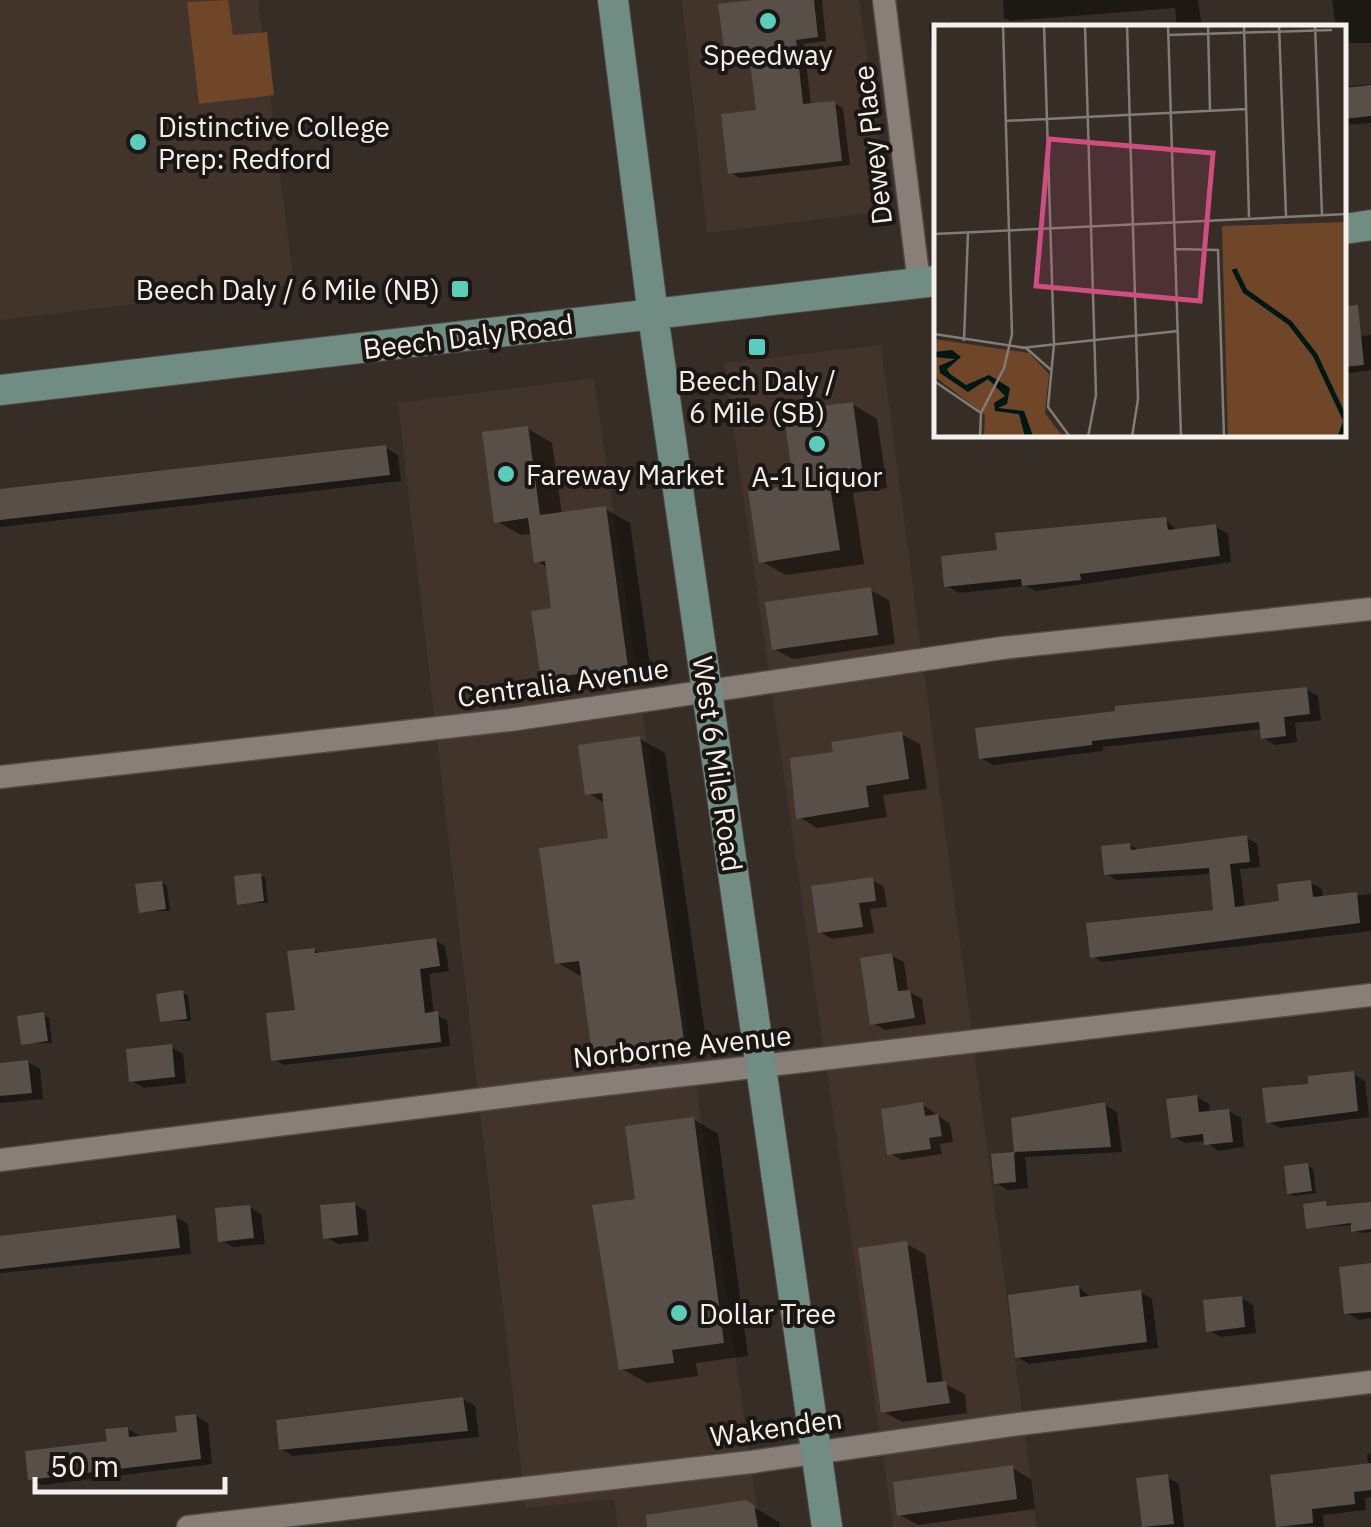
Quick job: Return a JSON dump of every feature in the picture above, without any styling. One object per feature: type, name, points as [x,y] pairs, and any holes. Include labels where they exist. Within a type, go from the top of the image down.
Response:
[{"type":"main road","name":"West 6 Mile Road","points":[[613,0],[653,315],[827,1527]]},
{"type":"main road","points":[[1346,229],[1371,226]]},
{"type":"main road","name":"Beech Daly Road","points":[[0,390],[928,282]]},
{"type":"street","name":"Dewey Place","points":[[884,0],[928,282]]},
{"type":"street","name":"Centralia Avenue","points":[[0,777],[510,720],[1002,648],[1371,609]]},
{"type":"street","name":"Norborne Avenue","points":[[0,1160],[1371,996]]},
{"type":"street","name":"Wakenden","points":[[188,1527],[1371,1382]]},
{"type":"shaded area","name":"Distinctive College Prep: Redford","points":[[0,0],[258,0],[294,285],[0,320]]},
{"type":"shaded area","points":[[228,0],[233,35],[267,32],[274,95],[199,104],[187,2]]},
{"type":"shaded area","points":[[682,0],[859,0],[888,211],[707,233]]},
{"type":"shaded area","points":[[881,345],[1037,1527],[893,1527],[724,363]]},
{"type":"shaded area","points":[[594,378],[760,1527],[618,1527],[614,1499],[526,1508],[398,403]]},
{"type":"building","name":"Speedway","points":[[814,0],[818,37],[796,40],[803,104],[835,101],[842,161],[728,174],[721,114],[756,110],[748,46],[724,49],[718,4]]},
{"type":"building","points":[[1371,85],[1371,116],[1346,119],[1346,88]]},
{"type":"building","points":[[1358,305],[1364,365],[1346,367],[1346,306]]},
{"type":"building","points":[[853,402],[863,475],[829,480],[840,550],[759,563],[748,491],[794,485],[783,411]]},
{"type":"building","points":[[528,426],[540,515],[606,506],[628,667],[541,679],[531,611],[551,608],[545,561],[534,563],[528,518],[494,523],[482,432]]},
{"type":"building","points":[[386,445],[390,475],[0,520],[0,489]]},
{"type":"building","points":[[1166,517],[1168,530],[1216,524],[1220,556],[1080,574],[1081,580],[1022,586],[1021,579],[944,587],[941,556],[997,550],[995,533]]},
{"type":"building","points":[[871,587],[878,635],[772,650],[765,602]]},
{"type":"building","points":[[1307,687],[1310,714],[1284,717],[1286,736],[1261,739],[1259,722],[1092,741],[1092,745],[979,759],[975,728],[1115,711],[1115,706]]},
{"type":"building","points":[[902,731],[909,779],[866,786],[869,807],[796,819],[790,758],[833,752],[831,742]]},
{"type":"building","points":[[640,736],[684,1040],[592,1053],[579,961],[555,964],[539,848],[608,838],[602,793],[585,795],[578,745]]},
{"type":"building","points":[[1247,835],[1250,862],[1230,864],[1235,907],[1279,901],[1277,884],[1311,880],[1313,897],[1357,892],[1360,923],[1090,958],[1086,923],[1213,910],[1209,868],[1104,875],[1101,846],[1130,843],[1131,850]]},
{"type":"building","points":[[261,873],[264,901],[237,905],[234,876]]},
{"type":"building","points":[[873,877],[876,901],[859,903],[863,927],[818,933],[811,886]]},
{"type":"building","points":[[162,881],[166,909],[139,913],[135,884]]},
{"type":"building","points":[[436,938],[440,966],[420,969],[425,1013],[438,1011],[441,1042],[271,1061],[266,1013],[295,1010],[287,951],[315,948],[315,953]]},
{"type":"building","points":[[892,953],[898,991],[910,990],[915,1018],[870,1025],[860,958]]},
{"type":"building","points":[[183,990],[187,1019],[160,1022],[156,994]]},
{"type":"building","points":[[44,1012],[48,1041],[21,1045],[17,1016]]},
{"type":"building","points":[[172,1044],[175,1077],[129,1082],[126,1049]]},
{"type":"building","points":[[28,1060],[32,1093],[0,1096],[0,1063]]},
{"type":"building","points":[[1354,1071],[1358,1111],[1266,1123],[1262,1088],[1308,1084],[1308,1076]]},
{"type":"building","points":[[1197,1095],[1199,1112],[1229,1109],[1233,1142],[1204,1145],[1203,1134],[1171,1138],[1166,1099]]},
{"type":"building","points":[[923,1102],[925,1116],[938,1114],[942,1136],[929,1138],[931,1149],[887,1155],[881,1109]]},
{"type":"building","points":[[1105,1102],[1111,1147],[1014,1152],[1011,1118]]},
{"type":"building","points":[[694,1117],[724,1343],[672,1350],[674,1363],[619,1370],[592,1205],[635,1199],[625,1126]]},
{"type":"building","points":[[1014,1152],[1016,1182],[994,1184],[991,1154]]},
{"type":"building","points":[[1308,1163],[1312,1191],[1287,1194],[1284,1166]]},
{"type":"building","points":[[1326,1201],[1327,1206],[1371,1202],[1371,1229],[1351,1232],[1351,1223],[1306,1229],[1303,1204]]},
{"type":"building","points":[[355,1202],[358,1235],[323,1239],[320,1205]]},
{"type":"building","points":[[250,1205],[254,1238],[218,1242],[215,1208]]},
{"type":"building","points":[[176,1215],[180,1248],[0,1269],[0,1236]]},
{"type":"building","points":[[907,1241],[927,1383],[946,1381],[950,1403],[881,1413],[858,1248]]},
{"type":"building","points":[[1371,1263],[1371,1312],[1344,1314],[1339,1267]]},
{"type":"building","points":[[1079,1285],[1080,1297],[1141,1290],[1147,1342],[1015,1358],[1008,1295]]},
{"type":"building","points":[[1242,1296],[1245,1327],[1206,1332],[1203,1300]]},
{"type":"building","points":[[463,1397],[468,1431],[279,1450],[276,1420]]},
{"type":"building","points":[[196,1414],[201,1459],[28,1480],[25,1451],[107,1441],[105,1429],[128,1427],[129,1437],[177,1432],[175,1416]]},
{"type":"building","points":[[1371,1463],[1371,1490],[1354,1492],[1355,1504],[1312,1509],[1313,1523],[1276,1527],[1270,1475]]},
{"type":"building","points":[[1013,1465],[1017,1499],[897,1516],[893,1482]]},
{"type":"building","points":[[1168,1474],[1174,1524],[1142,1527],[1136,1478]]},
{"type":"building","points":[[746,1500],[754,1505],[758,1527],[647,1527],[646,1515]]},
{"type":"place","name":"Speedway","points":[[768,21]]},
{"type":"place","name":"Distinctive College Prep: Redford","points":[[138,142]]},
{"type":"place","name":"Beech Daly / 6 Mile (NB)","points":[[460,289]]},
{"type":"place","name":"Beech Daly / 6 Mile (SB)","points":[[757,347]]},
{"type":"place","name":"A-1 Liquor","points":[[817,444]]},
{"type":"place","name":"Fareway Market","points":[[506,474]]},
{"type":"place","name":"Dollar Tree","points":[[679,1313]]}]
